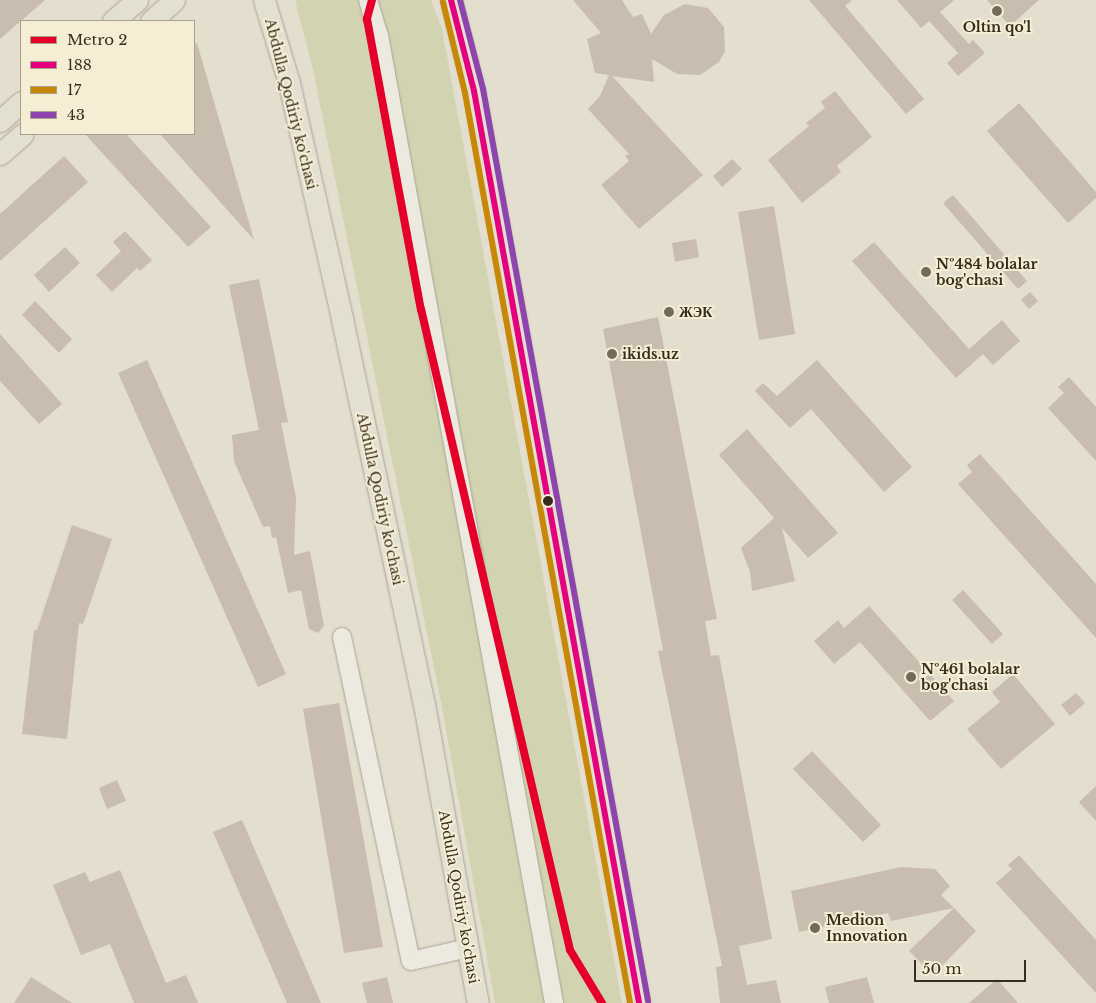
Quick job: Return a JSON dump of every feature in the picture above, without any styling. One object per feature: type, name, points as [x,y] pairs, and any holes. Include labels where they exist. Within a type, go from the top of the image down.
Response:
[{"type":"main road","points":[[114,20],[136,0]]},
{"type":"main road","points":[[152,20],[174,0]]},
{"type":"main road","name":"Abdulla Qodiriy ko'chasi","points":[[264,0],[289,83],[342,319],[424,704],[478,1003]]},
{"type":"main road","points":[[451,0],[474,91],[639,1003]]},
{"type":"main road","points":[[0,121],[20,103]]},
{"type":"main road","points":[[0,154],[22,135]]},
{"type":"street","points":[[368,0],[382,54],[554,1003]]},
{"type":"street","points":[[342,637],[410,961],[468,948]]},
{"type":"green space","points":[[295,0],[431,0],[442,29],[622,1003],[495,1003],[441,702],[313,70]]},
{"type":"building","points":[[0,0],[45,0],[20,20],[0,39]]},
{"type":"building","points":[[573,0],[622,0],[633,17],[642,14],[651,34],[664,15],[685,4],[708,8],[724,27],[725,51],[719,62],[700,75],[677,74],[652,59],[654,82],[612,76],[703,175],[639,229],[601,185],[629,161],[625,156],[629,154],[588,109],[600,96],[609,75],[595,73],[587,39],[601,33]]},
{"type":"building","points":[[809,0],[852,0],[845,6],[924,99],[906,114]]},
{"type":"building","points":[[897,0],[954,0],[940,12],[969,44],[973,40],[985,53],[958,76],[947,63],[958,53],[929,21],[921,28]]},
{"type":"building","points":[[987,0],[1039,0],[1010,26]]},
{"type":"building","points":[[197,43],[254,240],[161,135],[195,135],[195,44]]},
{"type":"building","points":[[835,91],[872,137],[837,166],[841,172],[802,203],[768,160],[809,126],[806,123],[825,108],[821,102]]},
{"type":"building","points":[[1019,103],[1096,192],[1096,198],[1068,223],[987,131]]},
{"type":"building","points":[[86,135],[127,135],[211,227],[188,247]]},
{"type":"building","points":[[64,156],[88,182],[0,261],[0,214]]},
{"type":"building","points":[[732,159],[742,169],[722,187],[713,176]]},
{"type":"building","points":[[953,195],[1027,281],[1018,289],[943,203]]},
{"type":"building","points":[[774,206],[795,334],[759,340],[738,212]]},
{"type":"building","points":[[125,231],[152,260],[140,271],[137,268],[112,292],[96,275],[121,251],[113,242]]},
{"type":"building","points":[[696,239],[699,257],[675,262],[672,243]]},
{"type":"building","points":[[874,242],[969,349],[1002,320],[1020,341],[993,365],[983,354],[956,378],[852,261]]},
{"type":"building","points":[[65,247],[80,263],[49,292],[34,275]]},
{"type":"building","points":[[259,279],[288,422],[281,423],[296,497],[294,555],[310,551],[324,626],[318,633],[309,629],[301,590],[288,593],[276,537],[272,538],[270,526],[263,527],[234,461],[232,435],[259,430],[229,285]]},
{"type":"building","points":[[1030,292],[1038,301],[1029,309],[1021,300]]},
{"type":"building","points":[[35,301],[72,339],[59,353],[22,315]]},
{"type":"building","points":[[658,317],[717,619],[705,621],[711,656],[719,655],[772,939],[739,946],[747,985],[776,980],[781,1003],[720,1003],[716,967],[722,966],[658,651],[663,650],[603,329]]},
{"type":"building","points":[[0,334],[62,404],[39,424],[0,381]]},
{"type":"building","points":[[147,360],[286,674],[258,687],[118,373]]},
{"type":"building","points":[[817,360],[912,467],[884,492],[811,409],[790,428],[755,391],[763,383],[777,396]]},
{"type":"building","points":[[1069,377],[1096,407],[1096,461],[1048,408],[1064,393],[1058,387]]},
{"type":"building","points":[[747,429],[838,533],[808,558],[782,528],[795,581],[752,591],[750,572],[741,548],[774,518],[719,455]]},
{"type":"building","points":[[980,454],[1096,584],[1096,638],[958,484],[972,472],[967,465]]},
{"type":"building","points":[[72,525],[112,539],[83,624],[79,623],[67,739],[22,734],[34,630],[37,630]]},
{"type":"building","points":[[963,590],[1003,634],[992,644],[952,600]]},
{"type":"building","points":[[869,606],[954,701],[930,721],[860,642],[834,664],[814,641],[838,620],[844,628]]},
{"type":"building","points":[[1013,674],[1055,724],[1001,769],[967,729],[1000,702],[992,692]]},
{"type":"building","points":[[1076,693],[1085,703],[1070,716],[1061,705]]},
{"type":"building","points":[[339,703],[383,947],[344,953],[303,709]]},
{"type":"building","points":[[812,751],[881,825],[863,842],[793,769]]},
{"type":"building","points":[[117,780],[126,801],[107,809],[99,788]]},
{"type":"building","points":[[1096,786],[1096,821],[1079,802]]},
{"type":"building","points":[[242,820],[321,1003],[287,1003],[213,832]]},
{"type":"building","points":[[1019,855],[1096,940],[1096,993],[996,883],[1012,869],[1008,865]]},
{"type":"building","points":[[901,867],[935,869],[950,886],[941,895],[954,908],[891,921],[888,913],[799,932],[791,891]]},
{"type":"building","points":[[120,870],[166,983],[186,975],[198,1003],[134,1003],[110,944],[81,955],[53,885],[85,872],[90,882]]},
{"type":"building","points":[[954,908],[976,931],[933,975],[909,951]]},
{"type":"building","points":[[31,977],[72,1003],[14,1003]]},
{"type":"building","points":[[387,977],[393,1003],[367,1003],[362,983]]},
{"type":"building","points":[[867,977],[874,1003],[829,1003],[825,987]]},
{"type":"building","points":[[997,979],[1018,1003],[969,1003]]},
{"type":"metro line","name":"2","points":[[372,0],[367,19],[421,309],[570,950],[602,1003]]},
{"type":"transit line","name":"188","points":[[451,0],[474,91],[639,1003]]},
{"type":"transit line","name":"43","points":[[460,0],[483,89],[648,1001]]},
{"type":"transit line","name":"17","points":[[443,2],[465,93],[630,1003]]},
{"type":"place","name":"Oltin qo'l","points":[[997,11]]},
{"type":"place","name":"№484 bolalar bog'chasi","points":[[926,272]]},
{"type":"place","name":"ЖЭК","points":[[669,312]]},
{"type":"place","name":"ikids.uz","points":[[612,354]]},
{"type":"place","name":"№461 bolalar bog'chasi","points":[[911,677]]},
{"type":"place","name":"Medion Innovation","points":[[815,928]]}]
